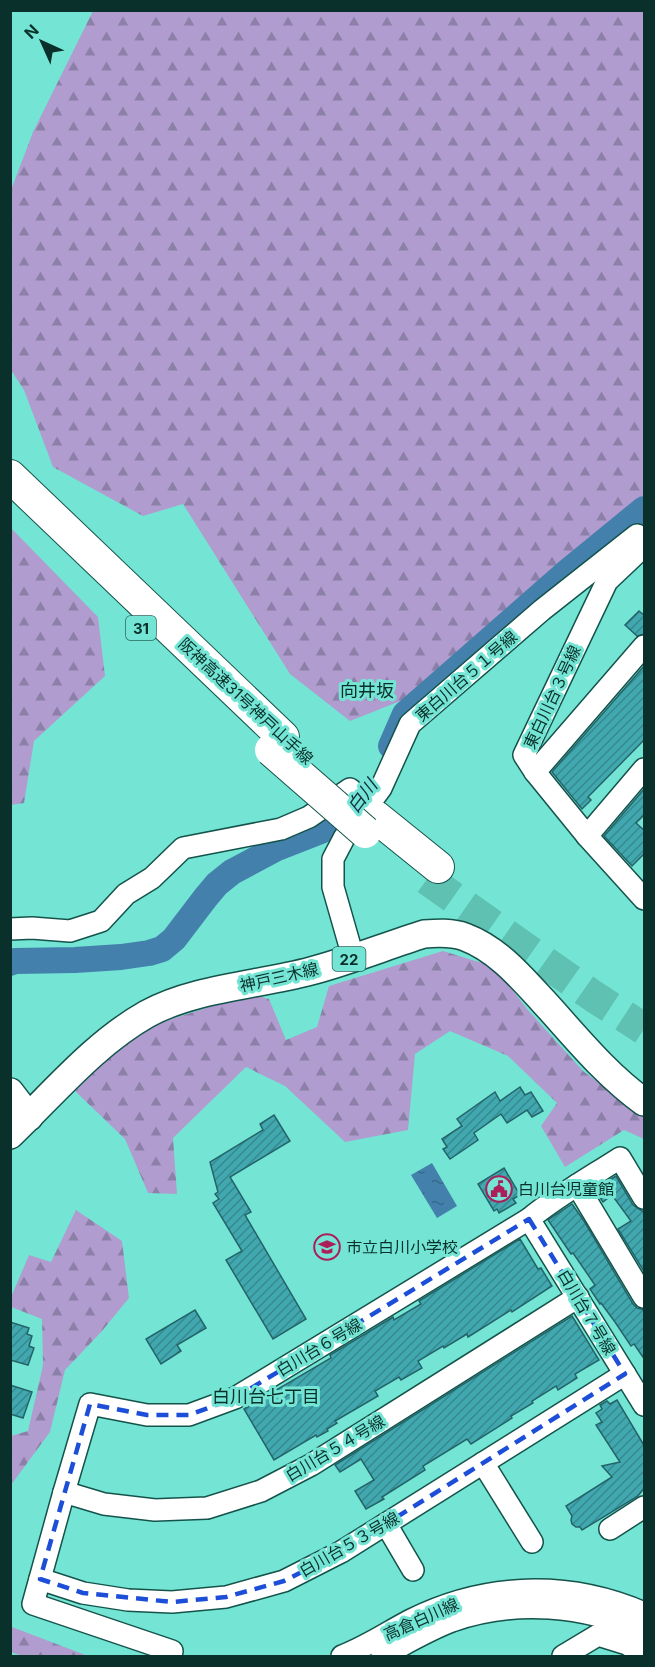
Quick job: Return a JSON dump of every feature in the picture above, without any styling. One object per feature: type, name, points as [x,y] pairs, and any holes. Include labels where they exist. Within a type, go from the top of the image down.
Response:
[{"type":"highway","name":"阪神高速31号神戸山手線","points":[[15,492],[149,636],[277,744],[370,818],[432,873]]},
{"type":"main road","name":"神戸三木線","points":[[20,1126],[95,1052],[121,1031],[149,1013],[174,1002],[310,971],[424,934],[443,933],[462,935],[483,945],[504,961],[601,1065],[645,1102]]},
{"type":"main road","points":[[10,1092],[20,1126]]},
{"type":"street","name":"東白川台５１号線","points":[[370,818],[410,724],[542,610],[637,535],[645,544]]},
{"type":"street","name":"東白川台３号線","points":[[644,897],[587,836],[524,755],[607,581],[645,544]]},
{"type":"street","points":[[535,772],[645,646]]},
{"type":"street","points":[[587,836],[645,769]]},
{"type":"street","points":[[10,929],[70,931],[101,921],[126,894],[152,878],[183,848],[281,829],[309,818],[350,789],[370,818],[344,838],[333,859],[333,887],[353,957]]},
{"type":"street","name":"白川台６号線","points":[[171,1656],[172,1651],[33,1604],[90,1404],[147,1415],[189,1415],[234,1398],[530,1219],[576,1185],[620,1158],[645,1198]]},
{"type":"street","points":[[576,1185],[645,1297]]},
{"type":"street","name":"白川台７号線","points":[[530,1219],[645,1405]]},
{"type":"street","name":"白川台５４号線","points":[[64,1492],[104,1504],[155,1510],[207,1508],[261,1491],[310,1465],[578,1297]]},
{"type":"street","name":"白川台５３号線","points":[[40,1579],[83,1593],[128,1600],[172,1602],[226,1597],[284,1581],[341,1552],[625,1374]]},
{"type":"street","points":[[483,1463],[532,1542]]},
{"type":"street","points":[[610,1528],[645,1507]]},
{"type":"street","points":[[386,1524],[413,1570]]},
{"type":"street","name":"高倉白川線","points":[[342,1656],[445,1605],[493,1593],[560,1590],[593,1595],[645,1613]]},
{"type":"street","name":"高倉白川線","points":[[382,1656],[451,1622],[494,1611],[520,1608],[539,1607],[588,1612],[617,1620],[645,1632]]},
{"type":"street","points":[[570,1654],[598,1635],[627,1644],[645,1655]]},
{"type":"highlighted area","points":[[529,1219],[625,1374],[341,1552],[284,1581],[226,1597],[172,1602],[83,1593],[40,1579],[90,1404],[147,1415],[189,1415],[235,1398]]},
{"type":"green space","points":[[93,11],[644,11],[644,496],[418,694],[350,721],[290,674],[183,504],[143,516],[53,467],[24,390],[11,370],[11,190],[33,132]]},
{"type":"green space","points":[[10,527],[98,617],[105,676],[34,741],[24,803],[11,805]]},
{"type":"green space","points":[[443,951],[495,967],[527,1009],[583,1071],[644,1115],[644,1139],[624,1130],[565,1167],[541,1126],[557,1103],[508,1056],[450,1031],[415,1054],[408,1130],[345,1142],[285,1086],[246,1067],[173,1138],[177,1194],[148,1193],[125,1139],[75,1091],[113,1053],[159,1023],[250,994],[269,999],[286,1040],[317,1027],[329,986]]},
{"type":"green space","points":[[76,1210],[122,1241],[129,1298],[65,1370],[50,1432],[11,1485],[11,1436],[28,1431],[43,1365],[42,1319],[11,1307],[11,1297],[29,1255],[51,1262]]},
{"type":"green space","points":[[10,1625],[88,1656],[22,1656],[11,1652]]},
{"type":"water","points":[[432,1163],[457,1206],[437,1218],[411,1175]]},
{"type":"building","points":[[639,611],[645,616],[645,634],[637,636],[625,625]]},
{"type":"building","points":[[645,665],[645,739],[588,797],[591,800],[582,809],[552,772]]},
{"type":"building","points":[[645,788],[645,814],[636,823],[645,831],[645,853],[632,866],[604,836]]},
{"type":"building","points":[[520,1087],[525,1095],[531,1092],[543,1111],[532,1117],[527,1110],[507,1123],[501,1114],[474,1133],[478,1140],[450,1159],[443,1149],[447,1147],[442,1139],[462,1126],[457,1119],[495,1092],[500,1101]]},
{"type":"building","points":[[274,1115],[290,1141],[230,1177],[251,1212],[245,1215],[306,1319],[273,1339],[226,1260],[242,1251],[213,1203],[219,1199],[215,1194],[218,1192],[210,1162],[263,1130],[260,1124]]},
{"type":"building","name":"白川台児童館","points":[[504,1168],[520,1195],[513,1199],[516,1203],[499,1213],[497,1209],[494,1211],[478,1184]]},
{"type":"building","points":[[616,1176],[633,1205],[645,1213],[645,1273],[618,1229],[631,1221],[612,1195],[603,1202],[594,1189]]},
{"type":"building","points":[[572,1204],[633,1304],[645,1310],[645,1360],[634,1344],[631,1346],[600,1304],[590,1289],[595,1285],[548,1220]]},
{"type":"building","points":[[520,1239],[538,1269],[541,1268],[552,1286],[468,1337],[467,1334],[418,1361],[422,1368],[401,1380],[399,1377],[375,1391],[378,1396],[335,1421],[337,1423],[327,1429],[328,1431],[317,1437],[316,1435],[274,1460],[244,1409],[331,1358],[330,1355],[393,1317],[394,1320],[421,1304],[419,1301]]},
{"type":"building","points":[[195,1310],[206,1328],[177,1345],[181,1351],[161,1364],[146,1339]]},
{"type":"building","points":[[572,1316],[599,1360],[575,1374],[577,1378],[558,1390],[556,1386],[471,1444],[467,1439],[423,1466],[425,1470],[366,1509],[355,1491],[374,1480],[361,1459],[340,1472],[335,1465]]},
{"type":"building","points":[[10,1322],[29,1328],[27,1334],[32,1336],[29,1346],[34,1348],[28,1365],[10,1360]]},
{"type":"building","points":[[10,1385],[32,1392],[23,1418],[10,1414]]},
{"type":"building","points":[[617,1400],[645,1447],[645,1487],[638,1496],[582,1530],[572,1524],[572,1516],[566,1506],[612,1477],[602,1466],[620,1462],[596,1425],[602,1422],[596,1413],[602,1409],[600,1405],[607,1401],[610,1404]]},
{"type":"waterway","name":"白川","points":[[391,746],[405,714],[567,572],[644,509]]},
{"type":"waterway","name":"白川","points":[[10,963],[121,957],[162,949],[174,939],[217,884],[232,872],[275,849],[321,831],[348,816],[358,803]]},
{"type":"tunnel","points":[[427,879],[593,996],[644,1029]]},
{"type":"place","name":"白川台児童館","points":[[499,1189]]},
{"type":"place","name":"市立白川小学校","points":[[327,1247]]},
{"type":"district","name":"向井坂","points":[[367,690]]},
{"type":"district","name":"白川台七丁目","points":[[266,1396]]}]
